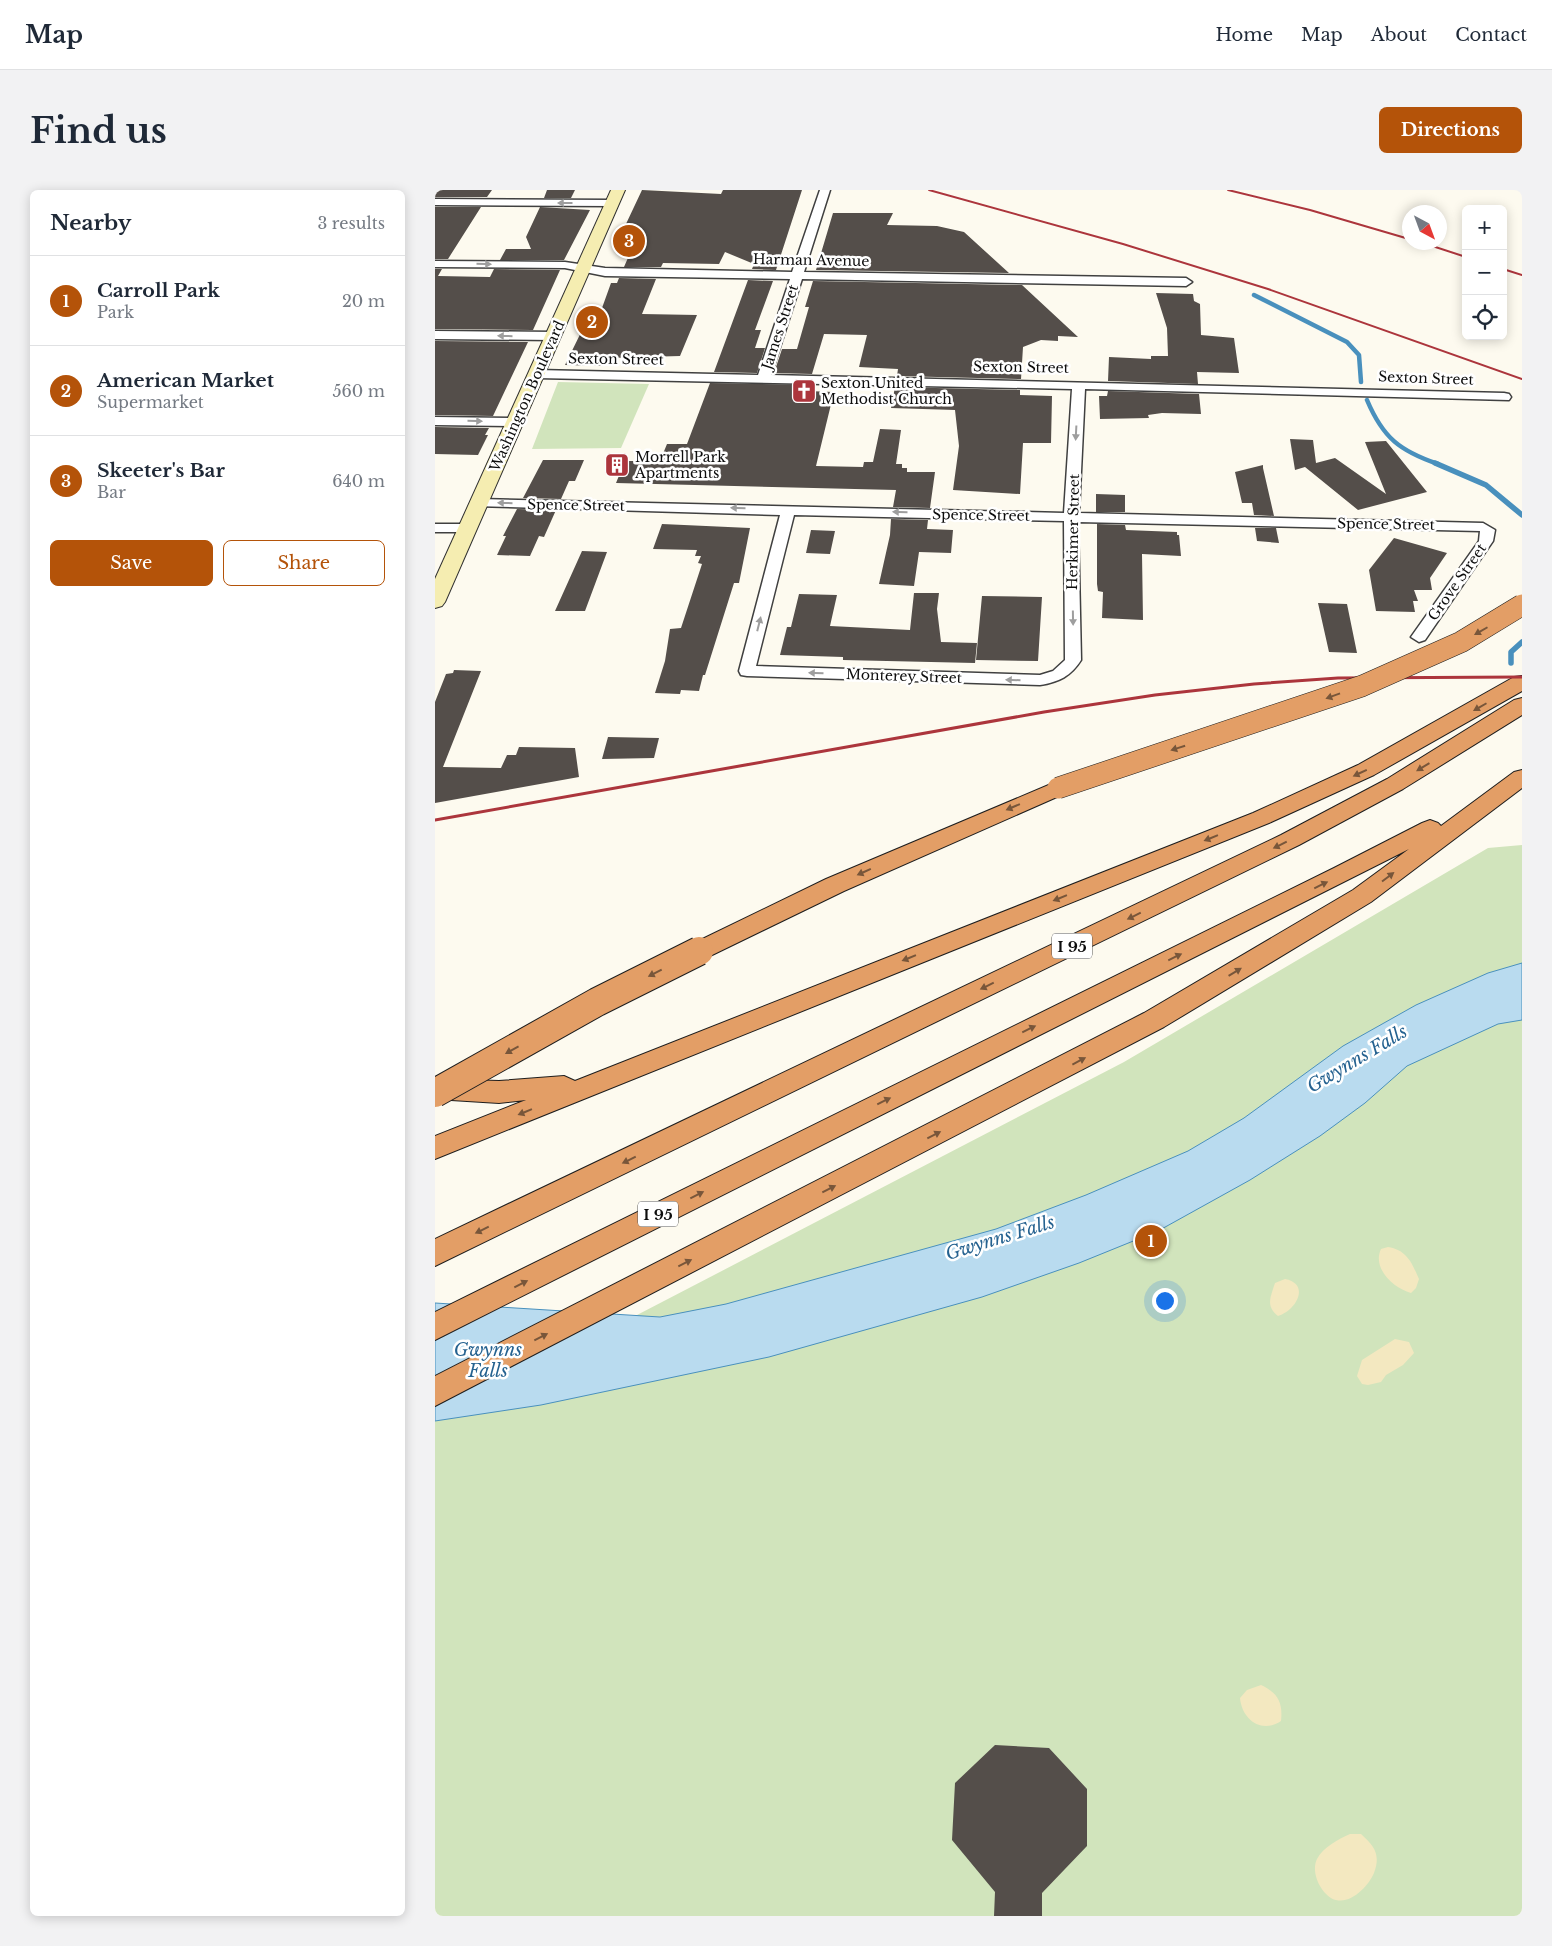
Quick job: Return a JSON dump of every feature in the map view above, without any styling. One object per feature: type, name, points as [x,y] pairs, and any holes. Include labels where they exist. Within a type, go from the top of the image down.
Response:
[{"type":"highway","points":[[435,1093],[597,1002],[835,885],[1058,788],[1318,702],[1404,670],[1457,645],[1522,605]]},
{"type":"highway","points":[[435,1148],[1261,818],[1366,770],[1434,734],[1522,682]]},
{"type":"highway","name":"I 95","points":[[435,1253],[1290,840],[1395,784],[1465,743],[1522,705]]},
{"type":"highway","points":[[435,1392],[1145,1025],[1345,906],[1522,776]]},
{"type":"highway","name":"I 95","points":[[435,1327],[840,1123],[1343,874],[1442,822],[1522,776]]},
{"type":"highway","points":[[435,1089],[499,1092],[555,1088],[636,1067]]},
{"type":"main road","name":"Washington Boulevard","points":[[435,602],[616,197]]},
{"type":"street","name":"James Street","points":[[763,378],[825,190]]},
{"type":"street","points":[[435,202],[616,197]]},
{"type":"street","name":"Harman Avenue","points":[[435,264],[585,267],[605,272],[1186,282]]},
{"type":"street","points":[[435,335],[554,336]]},
{"type":"street","name":"Sexton Street","points":[[537,374],[1079,385],[1504,397]]},
{"type":"street","name":"Herkimer Street","points":[[1061,674],[1073,660],[1071,517],[1079,385]]},
{"type":"street","points":[[435,421],[515,422]]},
{"type":"street","name":"Spence Street","points":[[479,503],[1483,527]]},
{"type":"street","name":"Monterey Street","points":[[788,510],[747,671],[1040,680],[1061,674]]},
{"type":"street","name":"Grove Street","points":[[1419,637],[1486,541],[1488,530],[1483,527]]},
{"type":"street","points":[[435,528],[468,528]]},
{"type":"green space","points":[[558,382],[649,384],[621,448],[532,449]]},
{"type":"green space","points":[[1522,845],[1522,1916],[435,1916],[435,1420],[1124,1062],[1488,848]]},
{"type":"sand","points":[[1388,1247],[1404,1254],[1414,1268],[1419,1279],[1416,1288],[1411,1293],[1397,1287],[1382,1270],[1379,1256],[1381,1249]]},
{"type":"sand","points":[[1285,1279],[1297,1286],[1298,1298],[1290,1309],[1278,1316],[1271,1308],[1270,1301],[1275,1283]]},
{"type":"sand","points":[[1395,1339],[1409,1342],[1414,1353],[1403,1365],[1386,1375],[1381,1382],[1368,1385],[1362,1384],[1357,1376],[1362,1360]]},
{"type":"sand","points":[[1261,1685],[1272,1691],[1280,1703],[1281,1721],[1274,1725],[1267,1726],[1254,1723],[1245,1713],[1242,1706],[1240,1698],[1247,1690]]},
{"type":"sand","points":[[1350,1834],[1361,1834],[1369,1842],[1375,1851],[1376,1866],[1372,1878],[1364,1888],[1348,1899],[1336,1900],[1331,1898],[1322,1889],[1316,1877],[1315,1865],[1317,1859],[1327,1847]]},
{"type":"water","name":"Gwynns Falls","points":[[1522,963],[1522,1020],[1498,1024],[1407,1066],[1365,1103],[1320,1136],[1250,1180],[1158,1231],[1079,1263],[982,1297],[769,1357],[541,1405],[435,1421],[435,1303],[660,1317],[726,1304],[996,1229],[1086,1195],[1188,1151],[1244,1118],[1343,1046],[1416,1005],[1488,973]]},
{"type":"building","points":[[435,190],[492,190],[487,197],[435,197]]},
{"type":"building","points":[[547,190],[575,190],[571,198],[544,198]]},
{"type":"building","points":[[642,190],[721,194],[723,190],[802,190],[776,270],[752,269],[754,264],[725,252],[719,264],[663,263],[661,267],[624,267],[634,244],[617,243]]},
{"type":"building","points":[[435,207],[481,207],[448,259],[435,259]]},
{"type":"building","points":[[540,207],[590,210],[564,260],[500,260],[506,249],[531,249],[526,237]]},
{"type":"building","points":[[833,213],[893,213],[887,225],[937,226],[964,232],[1009,273],[816,270]]},
{"type":"building","points":[[435,269],[442,269],[438,276],[490,277],[494,269],[560,270],[533,330],[435,329]]},
{"type":"building","points":[[619,278],[656,279],[642,314],[697,315],[680,356],[609,358],[605,366],[565,365],[593,308],[602,308],[611,283],[617,283]]},
{"type":"building","points":[[748,280],[773,281],[755,330],[761,330],[755,348],[765,348],[757,373],[714,372]]},
{"type":"building","points":[[813,281],[1022,285],[1078,337],[1058,336],[1058,341],[1041,340],[1023,347],[1021,379],[897,376],[898,369],[859,367],[867,335],[824,334],[812,374],[774,373],[782,349],[797,349],[809,307],[805,307]]},
{"type":"building","points":[[1156,293],[1193,294],[1194,301],[1200,304],[1201,335],[1234,338],[1239,373],[1197,372],[1198,384],[1108,381],[1109,357],[1151,359],[1151,356],[1168,356],[1167,328]]},
{"type":"building","points":[[435,341],[528,342],[493,416],[435,415]]},
{"type":"building","points":[[710,383],[809,385],[807,391],[834,392],[816,466],[863,467],[864,462],[873,462],[880,429],[901,430],[896,464],[902,464],[902,468],[907,468],[907,472],[935,472],[930,508],[893,507],[896,490],[616,483],[625,461],[660,461],[667,444],[687,444]]},
{"type":"building","points":[[895,387],[1020,390],[1020,395],[1052,396],[1051,443],[1023,443],[1020,494],[953,490],[959,446],[955,410],[891,408]]},
{"type":"building","points":[[1108,391],[1199,394],[1201,414],[1162,413],[1148,415],[1149,418],[1100,419],[1099,396],[1107,396]]},
{"type":"building","points":[[435,427],[489,428],[485,435],[488,435],[478,455],[435,454]]},
{"type":"building","points":[[1290,439],[1313,440],[1316,463],[1335,458],[1386,494],[1365,442],[1386,441],[1427,492],[1358,510],[1305,467],[1295,470]]},
{"type":"building","points":[[543,460],[584,460],[575,481],[569,481],[561,499],[523,498]]},
{"type":"building","points":[[1263,465],[1274,516],[1254,515],[1252,503],[1242,503],[1235,472]]},
{"type":"building","points":[[1096,494],[1125,495],[1125,512],[1096,512]]},
{"type":"building","points":[[517,509],[556,510],[544,537],[539,536],[530,556],[497,555],[506,536],[503,536]]},
{"type":"building","points":[[891,519],[928,520],[927,529],[953,530],[951,553],[919,552],[914,586],[879,584],[890,535]]},
{"type":"building","points":[[662,524],[750,528],[739,583],[734,583],[699,691],[681,690],[680,694],[655,693],[665,661],[670,629],[681,628],[702,564],[698,563],[701,556],[695,556],[697,550],[653,549]]},
{"type":"building","points":[[1097,524],[1125,525],[1126,530],[1177,532],[1177,535],[1179,535],[1181,556],[1142,554],[1143,620],[1102,618],[1103,592],[1098,591],[1097,584]]},
{"type":"building","points":[[1255,528],[1276,528],[1279,543],[1257,541]]},
{"type":"building","points":[[811,530],[835,531],[830,554],[806,553]]},
{"type":"building","points":[[1394,538],[1447,553],[1430,578],[1432,590],[1414,590],[1418,601],[1413,601],[1415,612],[1376,611],[1369,570]]},
{"type":"building","points":[[582,551],[607,552],[585,611],[555,611]]},
{"type":"building","points":[[914,593],[939,593],[937,609],[941,642],[977,643],[975,663],[843,660],[843,657],[780,655],[787,627],[791,627],[799,594],[837,595],[830,626],[910,630]]},
{"type":"building","points":[[982,596],[1042,597],[1038,661],[976,660]]},
{"type":"building","points":[[1318,603],[1347,604],[1357,653],[1329,652]]},
{"type":"building","points":[[454,670],[481,671],[443,767],[501,768],[507,755],[516,755],[519,747],[575,748],[579,777],[435,803],[435,702],[446,674],[453,673]]},
{"type":"building","points":[[608,737],[659,738],[654,758],[602,759]]},
{"type":"building","points":[[995,1745],[1049,1748],[1087,1789],[1087,1846],[1042,1893],[1042,1916],[994,1916],[995,1892],[952,1840],[955,1783]]},
{"type":"waterway","points":[[1254,295],[1347,342],[1359,355],[1361,382]]},
{"type":"waterway","points":[[1367,400],[1386,434],[1413,454],[1438,464]]},
{"type":"waterway","points":[[1435,463],[1486,485],[1522,515]]},
{"type":"waterway","points":[[1511,663],[1511,652],[1522,642]]},
{"type":"railway","points":[[929,190],[1123,244],[1268,289],[1522,379]]},
{"type":"railway","points":[[1228,190],[1310,210],[1402,237]]},
{"type":"railway","points":[[1445,250],[1462,256]]},
{"type":"railway","points":[[1507,270],[1522,275]]},
{"type":"railway","points":[[435,820],[1044,712],[1155,695],[1254,684],[1338,678],[1522,677]]},
{"type":"place","name":"Skeeter's Bar","points":[[629,241]]},
{"type":"place","name":"American Market","points":[[592,322]]},
{"type":"place","name":"Sexton United Methodist Church","points":[[804,391]]},
{"type":"place","name":"Morrell Park Apartments","points":[[617,465]]},
{"type":"place","name":"Carroll Park","points":[[1151,1241]]}]
